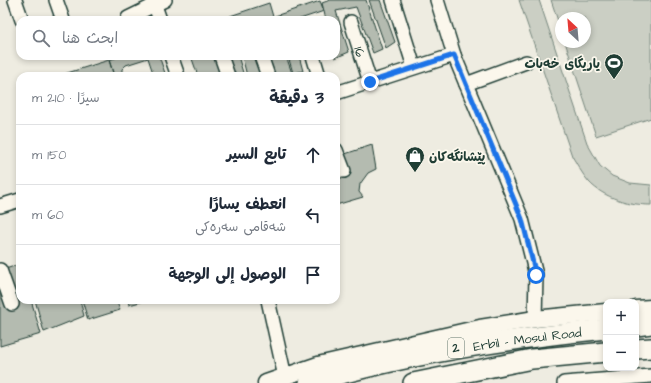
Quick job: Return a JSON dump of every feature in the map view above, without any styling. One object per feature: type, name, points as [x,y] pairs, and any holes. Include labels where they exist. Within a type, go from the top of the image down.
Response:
[{"type":"highway","points":[[639,326],[651,324]]},
{"type":"highway","name":"Erbil - Mosul Road","points":[[309,383],[353,364],[528,337],[603,329]]},
{"type":"highway","points":[[528,337],[532,359]]},
{"type":"highway","points":[[639,349],[651,348]]},
{"type":"highway","name":"Erbil - Mosul Road","points":[[413,383],[532,359],[603,352]]},
{"type":"main road","points":[[639,309],[651,308]]},
{"type":"main road","points":[[266,383],[318,365],[353,364],[480,328],[535,319],[603,312]]},
{"type":"street","points":[[15,0],[21,16]]},
{"type":"street","points":[[56,0],[62,16]]},
{"type":"street","points":[[393,0],[414,67]]},
{"type":"street","points":[[437,0],[454,55],[522,219],[536,275],[535,319]]},
{"type":"street","points":[[132,16],[158,1],[160,16]]},
{"type":"street","name":"16","points":[[351,22],[370,82]]},
{"type":"street","points":[[340,92],[454,55]]},
{"type":"street","points":[[172,60],[177,72]]},
{"type":"street","points":[[222,60],[227,72]]},
{"type":"street","points":[[262,60],[266,72]]},
{"type":"street","points":[[314,60],[318,72]]},
{"type":"street","points":[[466,84],[526,62]]},
{"type":"street","points":[[340,160],[344,171]]},
{"type":"street","points":[[0,206],[16,201]]},
{"type":"street","points":[[0,270],[12,304]]},
{"type":"street","points":[[269,304],[285,376]]},
{"type":"street","points":[[564,383],[651,376]]},
{"type":"shaded area","points":[[519,0],[539,0],[587,143],[600,166],[612,176],[630,183],[651,185],[651,205],[634,204],[617,200],[595,188],[589,182],[572,156]]},
{"type":"shaded area","name":"یاریگای خەبات","points":[[551,0],[651,0],[651,118],[596,136],[567,48],[591,48],[591,12],[555,12]]},
{"type":"building","points":[[330,0],[366,0],[382,49],[373,53],[356,7],[336,11],[338,16],[325,16],[322,3]]},
{"type":"building","points":[[369,0],[380,0],[395,42],[386,48]]},
{"type":"building","points":[[320,1],[324,11],[309,16],[275,16]]},
{"type":"building","points":[[269,3],[273,16],[230,16]]},
{"type":"building","points":[[340,24],[349,52],[340,56]]},
{"type":"building","points":[[109,60],[142,60],[126,65],[122,69],[122,72],[113,72]]},
{"type":"building","points":[[109,60],[113,72],[70,72]]},
{"type":"building","points":[[149,60],[160,60],[165,72],[153,72]]},
{"type":"building","points":[[192,60],[239,60],[243,72],[197,72]]},
{"type":"building","points":[[243,60],[257,60],[262,72],[246,72]]},
{"type":"building","points":[[266,60],[287,60],[292,72],[270,72]]},
{"type":"building","points":[[289,60],[300,60],[303,71],[293,72]]},
{"type":"building","points":[[372,145],[376,169],[368,173],[360,184],[359,192],[363,197],[340,204],[340,156]]},
{"type":"building","points":[[16,265],[16,304],[32,304],[41,334],[0,346],[0,271]]},
{"type":"building","points":[[36,304],[81,304],[84,316],[44,332]]},
{"type":"building","points":[[83,304],[118,304],[120,310],[88,320]]},
{"type":"place","name":"یاریگای خەبات","points":[[614,80]]},
{"type":"place","name":"پێشانگەکان","points":[[415,173]]},
{"type":"route","points":[[370,82],[454,55],[522,219],[536,275]]}]
